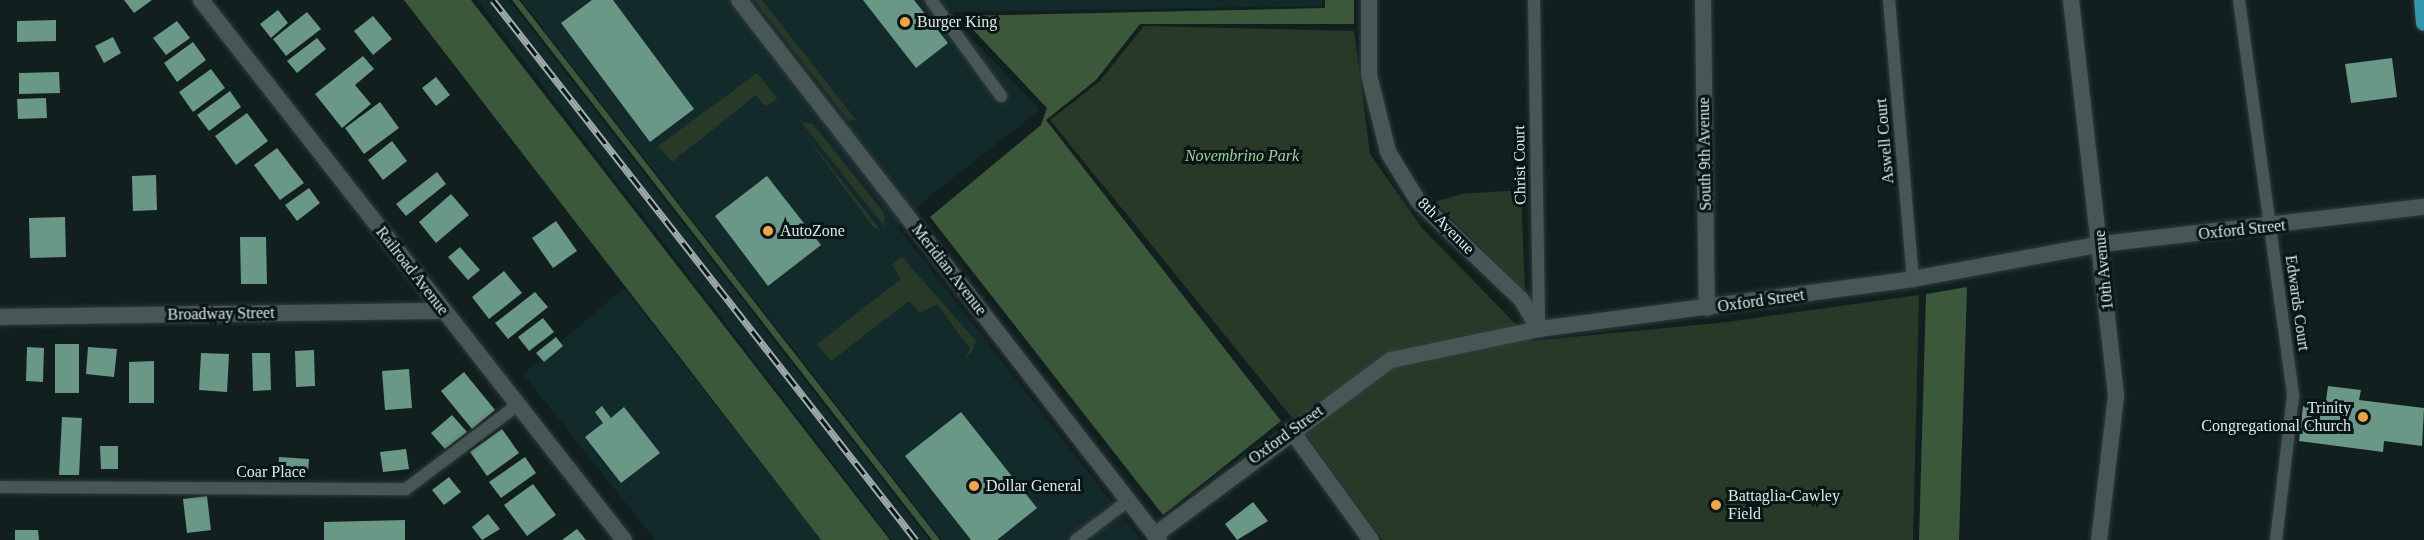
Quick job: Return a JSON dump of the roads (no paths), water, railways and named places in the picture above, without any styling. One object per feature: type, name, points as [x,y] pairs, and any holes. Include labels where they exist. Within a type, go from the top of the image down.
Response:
[{"type":"main road","points":[[2422,0],[2424,23]]},
{"type":"street","name":"Railroad Avenue","points":[[201,0],[515,406],[624,540]]},
{"type":"street","name":"Meridian Avenue","points":[[739,0],[1157,538]]},
{"type":"street","name":"8th Avenue","points":[[1369,0],[1369,75],[1388,152],[1418,201],[1521,299],[1539,329]]},
{"type":"street","name":"South 9th Avenue","points":[[1703,0],[1707,308]]},
{"type":"street","name":"10th Avenue","points":[[2071,0],[2102,244],[2116,396],[2099,540]]},
{"type":"street","name":"Oxford Street","points":[[1157,538],[1291,430],[1391,360],[1539,329],[1913,279],[2102,244],[2270,228],[2424,207]]},
{"type":"street","name":"Broadway Street","points":[[0,317],[443,310]]},
{"type":"street","points":[[1291,430],[1371,540]]},
{"type":"lane","points":[[931,0],[1001,96]]},
{"type":"lane","name":"Christ Court","points":[[1534,0],[1539,329]]},
{"type":"lane","name":"Aswell Court","points":[[1889,0],[1913,279]]},
{"type":"lane","name":"Edwards Court","points":[[2239,0],[2293,396],[2276,540]]},
{"type":"lane","name":"Coar Place","points":[[0,487],[406,489],[515,406]]},
{"type":"lane","points":[[1076,540],[1090,536],[1128,501]]},
{"type":"railway","points":[[493,0],[916,540]]},
{"type":"place","name":"Burger King","points":[[905,22]]},
{"type":"place","name":"AutoZone","points":[[768,231]]},
{"type":"place","name":"Trinity Congregational Church","points":[[2363,417]]},
{"type":"place","name":"Dollar General","points":[[974,486]]},
{"type":"place","name":"Battaglia-Cawley Field","points":[[1716,505]]},
{"type":"park label","name":"Novembrino Park","points":[[1242,156]]}]
